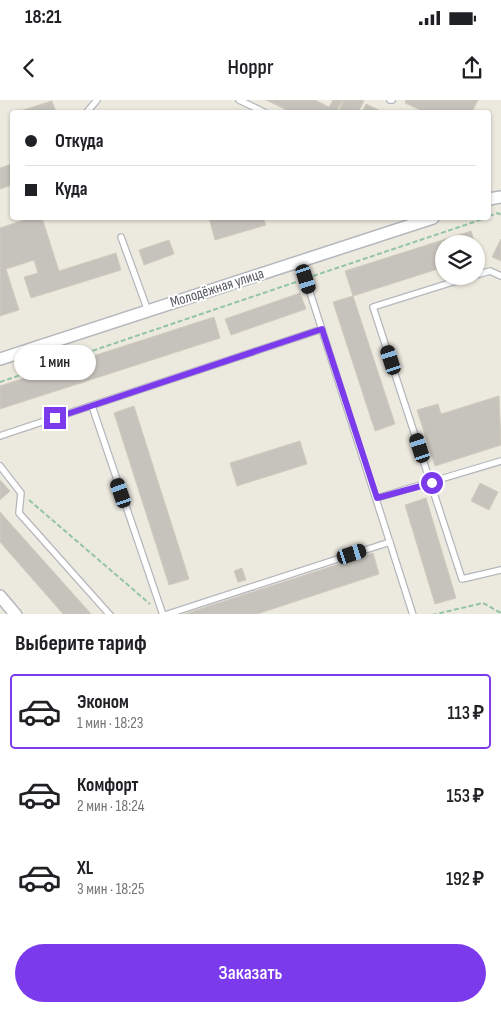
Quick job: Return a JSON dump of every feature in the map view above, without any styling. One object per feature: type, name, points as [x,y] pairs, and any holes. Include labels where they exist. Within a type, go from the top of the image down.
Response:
[{"type":"street","points":[[493,198],[501,205]]},
{"type":"street","name":"Молодёжная улица","points":[[0,360],[427,220]]},
{"type":"street","points":[[0,596],[16,614]]},
{"type":"lane","points":[[89,110],[97,100]]},
{"type":"lane","points":[[239,100],[260,110]]},
{"type":"lane","points":[[121,237],[148,311]]},
{"type":"lane","points":[[300,261],[413,614]]},
{"type":"lane","points":[[485,272],[490,271],[501,276]]},
{"type":"lane","points":[[443,285],[373,307],[462,579],[501,570]]},
{"type":"lane","points":[[0,436],[322,329]]},
{"type":"lane","points":[[92,406],[164,614],[390,542]]},
{"type":"lane","points":[[377,498],[501,461]]},
{"type":"lane","points":[[0,466],[21,493],[19,514],[110,614]]},
{"type":"path","points":[[0,382],[478,220]]},
{"type":"path","points":[[21,493],[155,608]]},
{"type":"path","points":[[432,614],[483,603],[501,613]]},
{"type":"building","points":[[266,100],[315,100],[329,107],[333,100],[343,100],[337,110],[287,110]]},
{"type":"building","points":[[344,100],[364,101],[359,110],[339,110]]},
{"type":"building","points":[[406,100],[478,100],[473,110],[421,110],[405,103]]},
{"type":"building","points":[[52,101],[55,110],[23,110]]},
{"type":"building","points":[[366,104],[379,110],[363,110]]},
{"type":"building","points":[[10,165],[10,186],[0,189],[0,168]]},
{"type":"building","points":[[24,220],[43,220],[59,271],[116,253],[121,270],[31,298],[24,277],[38,273],[34,260],[6,269],[19,310],[0,316],[0,228]]},
{"type":"building","points":[[210,220],[264,220],[266,225],[215,240]]},
{"type":"building","points":[[471,231],[472,235],[458,235]]},
{"type":"building","points":[[501,239],[501,261],[492,257]]},
{"type":"building","points":[[169,240],[174,254],[144,265],[139,250]]},
{"type":"building","points":[[435,242],[435,270],[353,296],[345,271]]},
{"type":"building","points":[[300,293],[306,309],[231,335],[225,319]]},
{"type":"building","points":[[353,296],[395,424],[375,431],[333,302]]},
{"type":"building","points":[[214,317],[220,338],[0,409],[0,386]]},
{"type":"building","points":[[499,396],[501,445],[435,466],[417,410],[438,404],[441,414]]},
{"type":"building","points":[[134,406],[189,579],[169,585],[114,413]]},
{"type":"building","points":[[300,441],[307,464],[237,486],[230,463]]},
{"type":"building","points":[[0,480],[10,491],[0,500]]},
{"type":"building","points":[[480,483],[498,492],[489,510],[471,501]]},
{"type":"building","points":[[426,498],[456,598],[435,604],[405,505]]},
{"type":"building","points":[[0,512],[91,614],[63,614],[0,542]]},
{"type":"building","points":[[373,553],[379,574],[257,614],[184,614]]},
{"type":"building","points":[[242,568],[246,580],[238,582],[234,571]]},
{"type":"route","points":[[55,418],[322,329],[377,498],[432,483]]}]
